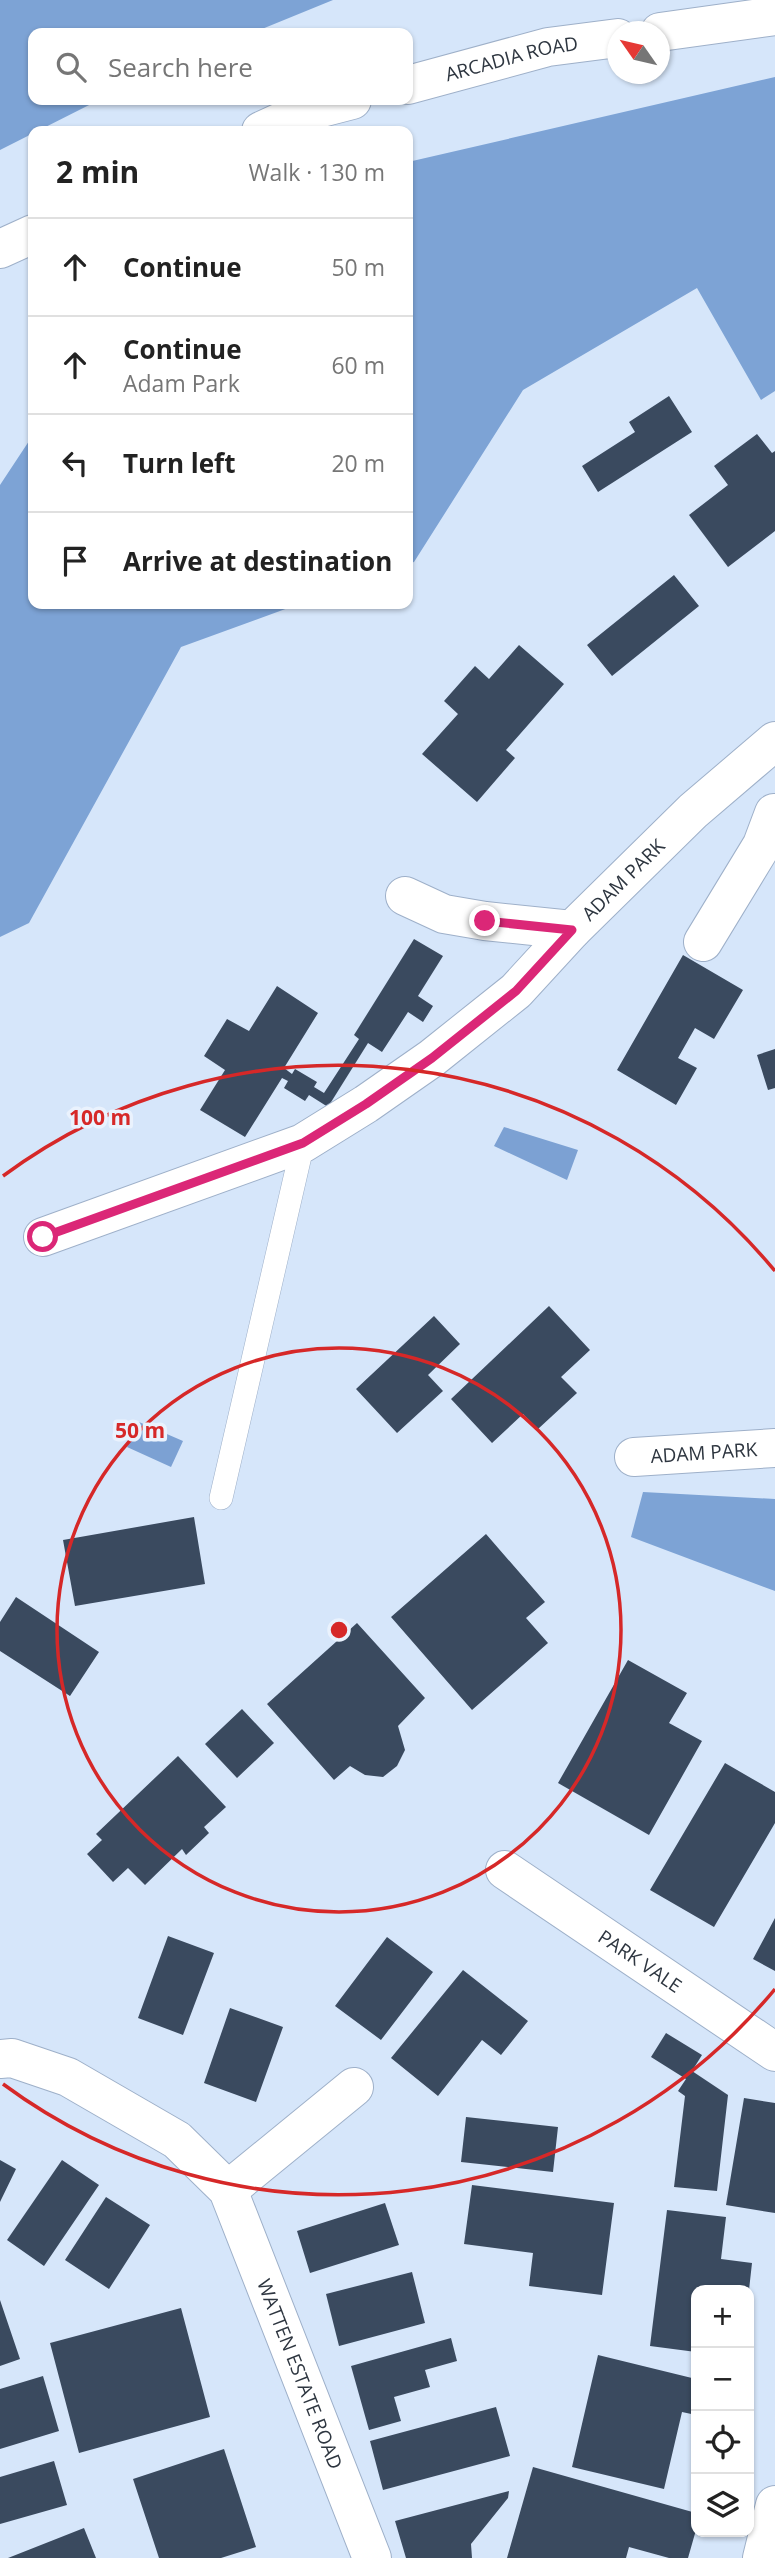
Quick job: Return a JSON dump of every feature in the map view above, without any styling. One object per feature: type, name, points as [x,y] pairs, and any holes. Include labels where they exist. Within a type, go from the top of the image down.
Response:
[{"type":"street","points":[[670,31],[775,16]]},
{"type":"street","name":"ARCADIA ROAD","points":[[413,84],[548,47],[607,39]]},
{"type":"street","points":[[272,126],[298,114],[333,105]]},
{"type":"street","points":[[0,249],[28,236]]},
{"type":"street","points":[[703,942],[762,845],[774,814],[767,787],[765,749]]},
{"type":"street","name":"ADAM PARK","points":[[43,1237],[303,1143],[366,1104],[432,1058],[516,991],[572,930],[693,811],[765,749]]},
{"type":"street","points":[[404,896],[444,914],[572,930]]},
{"type":"street","name":"ADAM PARK","points":[[634,1458],[775,1448]]},
{"type":"street","name":"PARK VALE","points":[[505,1870],[775,2052]]},
{"type":"street","name":"WATTEN ESTATE ROAD","points":[[0,2059],[12,2058],[68,2077],[93,2091],[177,2140],[228,2190],[372,2558]]},
{"type":"street","points":[[228,2190],[354,2087]]},
{"type":"street","points":[[762,2558],[775,2505]]},
{"type":"lane","points":[[221,1498],[303,1143]]},
{"type":"shaded area","points":[[0,0],[333,0],[264,28],[28,28],[28,105],[89,105],[48,126],[28,126],[28,136],[0,150]]},
{"type":"shaded area","points":[[775,77],[775,391],[761,400],[697,288],[523,390],[413,562],[413,161]]},
{"type":"shaded area","points":[[28,443],[28,609],[285,609],[181,647],[29,923],[0,937],[0,485]]},
{"type":"shaded area","points":[[504,1127],[578,1150],[567,1180],[494,1146]]},
{"type":"shaded area","points":[[139,1422],[183,1441],[171,1467],[127,1447]]},
{"type":"shaded area","points":[[643,1492],[775,1499],[775,1591],[631,1537]]},
{"type":"building","points":[[669,396],[692,432],[598,492],[582,466],[635,432],[629,422]]},
{"type":"building","points":[[757,434],[772,453],[775,451],[775,531],[728,567],[689,515],[728,485],[714,466]]},
{"type":"building","points":[[674,575],[699,606],[612,676],[587,645]]},
{"type":"building","points":[[519,645],[564,684],[506,750],[515,758],[477,802],[422,754],[458,714],[444,701],[475,666],[489,679]]},
{"type":"building","points":[[414,939],[443,956],[418,996],[433,1006],[423,1022],[408,1012],[382,1052],[368,1043],[328,1107],[309,1095],[305,1101],[284,1088],[288,1081],[282,1078],[245,1137],[200,1110],[225,1070],[204,1056],[227,1019],[249,1031],[277,986],[318,1013],[284,1068],[292,1074],[295,1069],[317,1082],[314,1087],[324,1093],[359,1039],[354,1035]]},
{"type":"building","points":[[683,955],[743,990],[714,1039],[695,1028],[678,1058],[697,1068],[676,1105],[617,1070]]},
{"type":"building","points":[[775,1049],[775,1088],[768,1090],[757,1055]]},
{"type":"building","points":[[549,1306],[590,1350],[561,1377],[577,1393],[538,1429],[523,1414],[492,1443],[451,1399]]},
{"type":"building","points":[[434,1316],[460,1344],[428,1375],[443,1391],[397,1433],[356,1389]]},
{"type":"building","points":[[194,1517],[205,1584],[75,1606],[63,1540]]},
{"type":"building","points":[[486,1534],[545,1602],[526,1618],[548,1643],[472,1710],[391,1617]]},
{"type":"building","points":[[16,1597],[99,1652],[70,1696],[0,1651],[0,1622]]},
{"type":"building","points":[[357,1623],[425,1698],[398,1726],[405,1750],[397,1766],[383,1777],[365,1775],[350,1766],[334,1780],[267,1704]]},
{"type":"building","points":[[628,1660],[687,1693],[669,1723],[702,1741],[649,1835],[558,1783]]},
{"type":"building","points":[[242,1709],[274,1743],[237,1778],[205,1744]]},
{"type":"building","points":[[178,1756],[226,1807],[204,1827],[209,1833],[186,1855],[182,1849],[145,1885],[128,1868],[113,1882],[87,1854],[102,1840],[96,1834]]},
{"type":"building","points":[[725,1763],[775,1792],[775,1823],[714,1927],[650,1890]]},
{"type":"building","points":[[775,1918],[775,1971],[753,1959]]},
{"type":"building","points":[[168,1936],[214,1953],[183,2035],[138,2018]]},
{"type":"building","points":[[387,1937],[433,1972],[381,2040],[335,2006]]},
{"type":"building","points":[[463,1970],[528,2021],[501,2055],[482,2040],[438,2096],[391,2058]]},
{"type":"building","points":[[230,2008],[283,2027],[256,2102],[204,2083]]},
{"type":"building","points":[[666,2033],[702,2055],[692,2071],[728,2095],[717,2191],[674,2187],[685,2096],[678,2091],[686,2079],[651,2057]]},
{"type":"building","points":[[744,2098],[775,2103],[775,2213],[726,2205]]},
{"type":"building","points":[[466,2117],[558,2127],[553,2172],[461,2162]]},
{"type":"building","points":[[0,2160],[16,2169],[0,2202]]},
{"type":"building","points":[[62,2160],[99,2185],[44,2266],[7,2240]]},
{"type":"building","points":[[472,2185],[614,2203],[602,2295],[529,2286],[533,2253],[464,2244]]},
{"type":"building","points":[[106,2197],[150,2225],[109,2289],[65,2260]]},
{"type":"building","points":[[385,2203],[399,2245],[310,2273],[297,2231]]},
{"type":"building","points":[[667,2210],[726,2217],[721,2259],[752,2263],[750,2285],[691,2285],[691,2351],[650,2346]]},
{"type":"building","points":[[412,2272],[425,2323],[339,2346],[326,2294]]},
{"type":"building","points":[[0,2300],[20,2359],[0,2366]]},
{"type":"building","points":[[181,2308],[210,2417],[79,2453],[50,2343]]},
{"type":"building","points":[[451,2338],[457,2361],[425,2370],[430,2387],[394,2397],[401,2421],[369,2430],[351,2366]]},
{"type":"building","points":[[598,2355],[691,2378],[691,2414],[682,2412],[664,2489],[572,2467]]},
{"type":"building","points":[[43,2376],[59,2431],[0,2449],[0,2389]]},
{"type":"building","points":[[496,2407],[510,2456],[383,2490],[370,2441]]},
{"type":"building","points":[[224,2449],[256,2547],[221,2558],[159,2558],[133,2479]]},
{"type":"building","points":[[54,2461],[67,2505],[0,2524],[0,2477]]},
{"type":"building","points":[[533,2467],[691,2512],[691,2537],[694,2537],[688,2558],[669,2558],[629,2547],[626,2558],[507,2558]]},
{"type":"building","points":[[509,2491],[508,2498],[471,2544],[472,2558],[406,2558],[395,2521]]},
{"type":"building","points":[[84,2528],[96,2558],[8,2558]]},
{"type":"route","points":[[43,1237],[303,1143],[432,1058],[516,991],[572,930],[485,921]]}]
